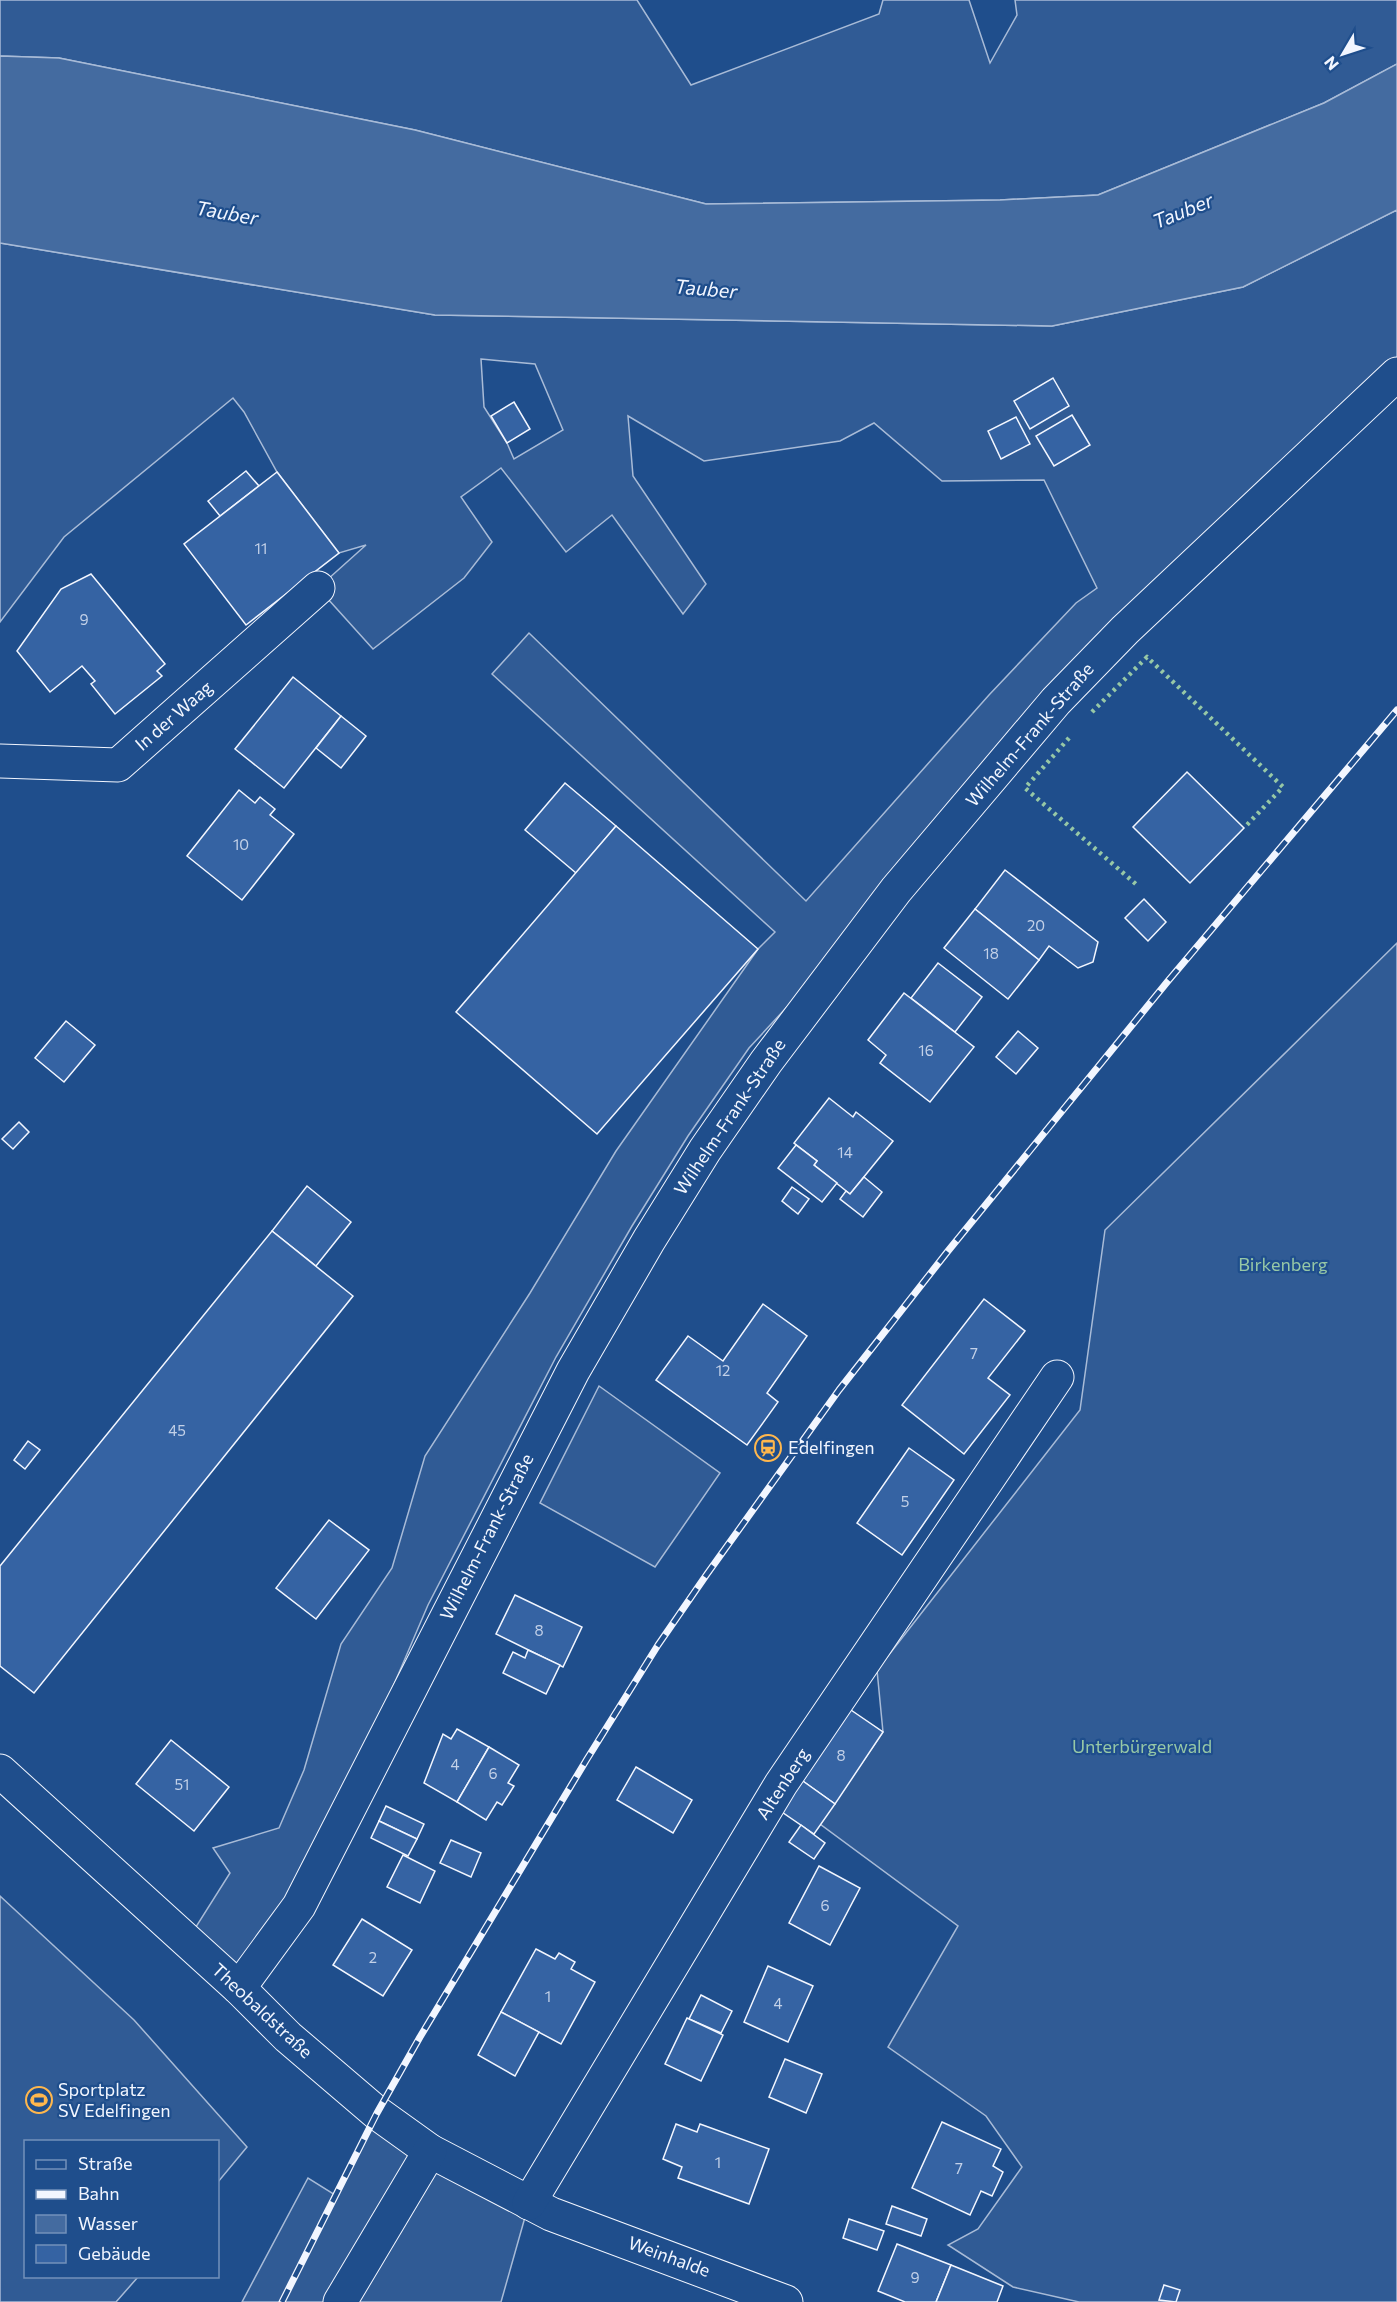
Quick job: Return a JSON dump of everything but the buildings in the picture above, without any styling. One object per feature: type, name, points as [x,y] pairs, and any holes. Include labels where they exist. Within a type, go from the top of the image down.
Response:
[{"type":"street","name":"Wilhelm-Frank-Straße","points":[[238,1988],[299,1906],[573,1371],[705,1150],[766,1062],[896,890],[1056,701],[1182,574],[1397,374]]},
{"type":"street","name":"In der Waag","points":[[0,760],[118,765],[318,588]]},
{"type":"street","name":"Altenberg","points":[[540,2209],[781,1784],[1057,1377]]},
{"type":"street","name":"Theobaldstraße","points":[[0,1771],[238,1988],[288,2037],[377,2113],[430,2151],[540,2209]]},
{"type":"street","points":[[340,2302],[430,2151]]},
{"type":"street","name":"Weinhalde","points":[[540,2209],[786,2302]]},
{"type":"shaded area","points":[[0,0],[637,0],[691,85],[879,14],[883,0],[969,0],[990,63],[1017,15],[1015,0],[1397,0],[1397,64],[1324,103],[1098,195],[1000,200],[706,204],[415,130],[59,58],[0,56]]},
{"type":"shaded area","points":[[1397,210],[1397,374],[1225,533],[749,1048],[688,1136],[632,1226],[556,1357],[428,1605],[299,1906],[239,1988],[187,1941],[230,1873],[213,1848],[279,1828],[304,1770],[341,1644],[392,1568],[425,1456],[530,1293],[616,1151],[758,949],[775,932],[492,674],[529,633],[806,901],[989,695],[1076,603],[1097,588],[1044,480],[942,481],[874,423],[840,441],[704,461],[628,416],[633,476],[706,584],[683,614],[612,515],[566,552],[501,468],[461,497],[492,542],[464,578],[373,649],[318,588],[366,545],[339,553],[277,472],[244,412],[233,398],[64,537],[0,622],[0,243],[435,315],[1052,326],[1243,287]],"holes":[[[481,359],[535,364],[563,430],[514,459],[507,443],[484,407]]]},
{"type":"shaded area","name":"Unterbürgerwald","points":[[1397,943],[1397,2302],[1079,2302],[1013,2287],[948,2245],[978,2229],[1022,2167],[986,2116],[888,2047],[958,1926],[820,1824],[883,1732],[877,1670],[1080,1410],[1105,1230]]},
{"type":"shaded area","points":[[599,1386],[720,1473],[655,1567],[540,1503]]},
{"type":"shaded area","points":[[0,1896],[134,2020],[247,2147],[219,2181],[219,2140],[24,2140],[24,2278],[137,2278],[116,2302],[0,2302]]},
{"type":"shaded area","points":[[377,2113],[529,2203],[501,2302],[242,2302],[308,2178],[335,2195]]},
{"type":"water","name":"Tauber","points":[[0,56],[59,58],[415,130],[706,204],[1000,200],[1098,195],[1324,103],[1397,64],[1397,210],[1243,287],[1052,326],[435,315],[0,243]]},
{"type":"railway","points":[[282,2302],[377,2113],[420,2037],[587,1759],[658,1645],[707,1574],[839,1390],[948,1251],[1168,981],[1397,710]]},
{"type":"hedge","points":[[1092,712],[1147,657],[1283,787],[1244,828]]},
{"type":"hedge","points":[[1069,738],[1025,788],[1137,885]]},
{"type":"place","name":"Edelfingen","points":[[768,1448]]},
{"type":"place","name":"Sportplatz SV Edelfingen","points":[[39,2100]]},
{"type":"park label","name":"Birkenberg","points":[[1283,1265]]}]
